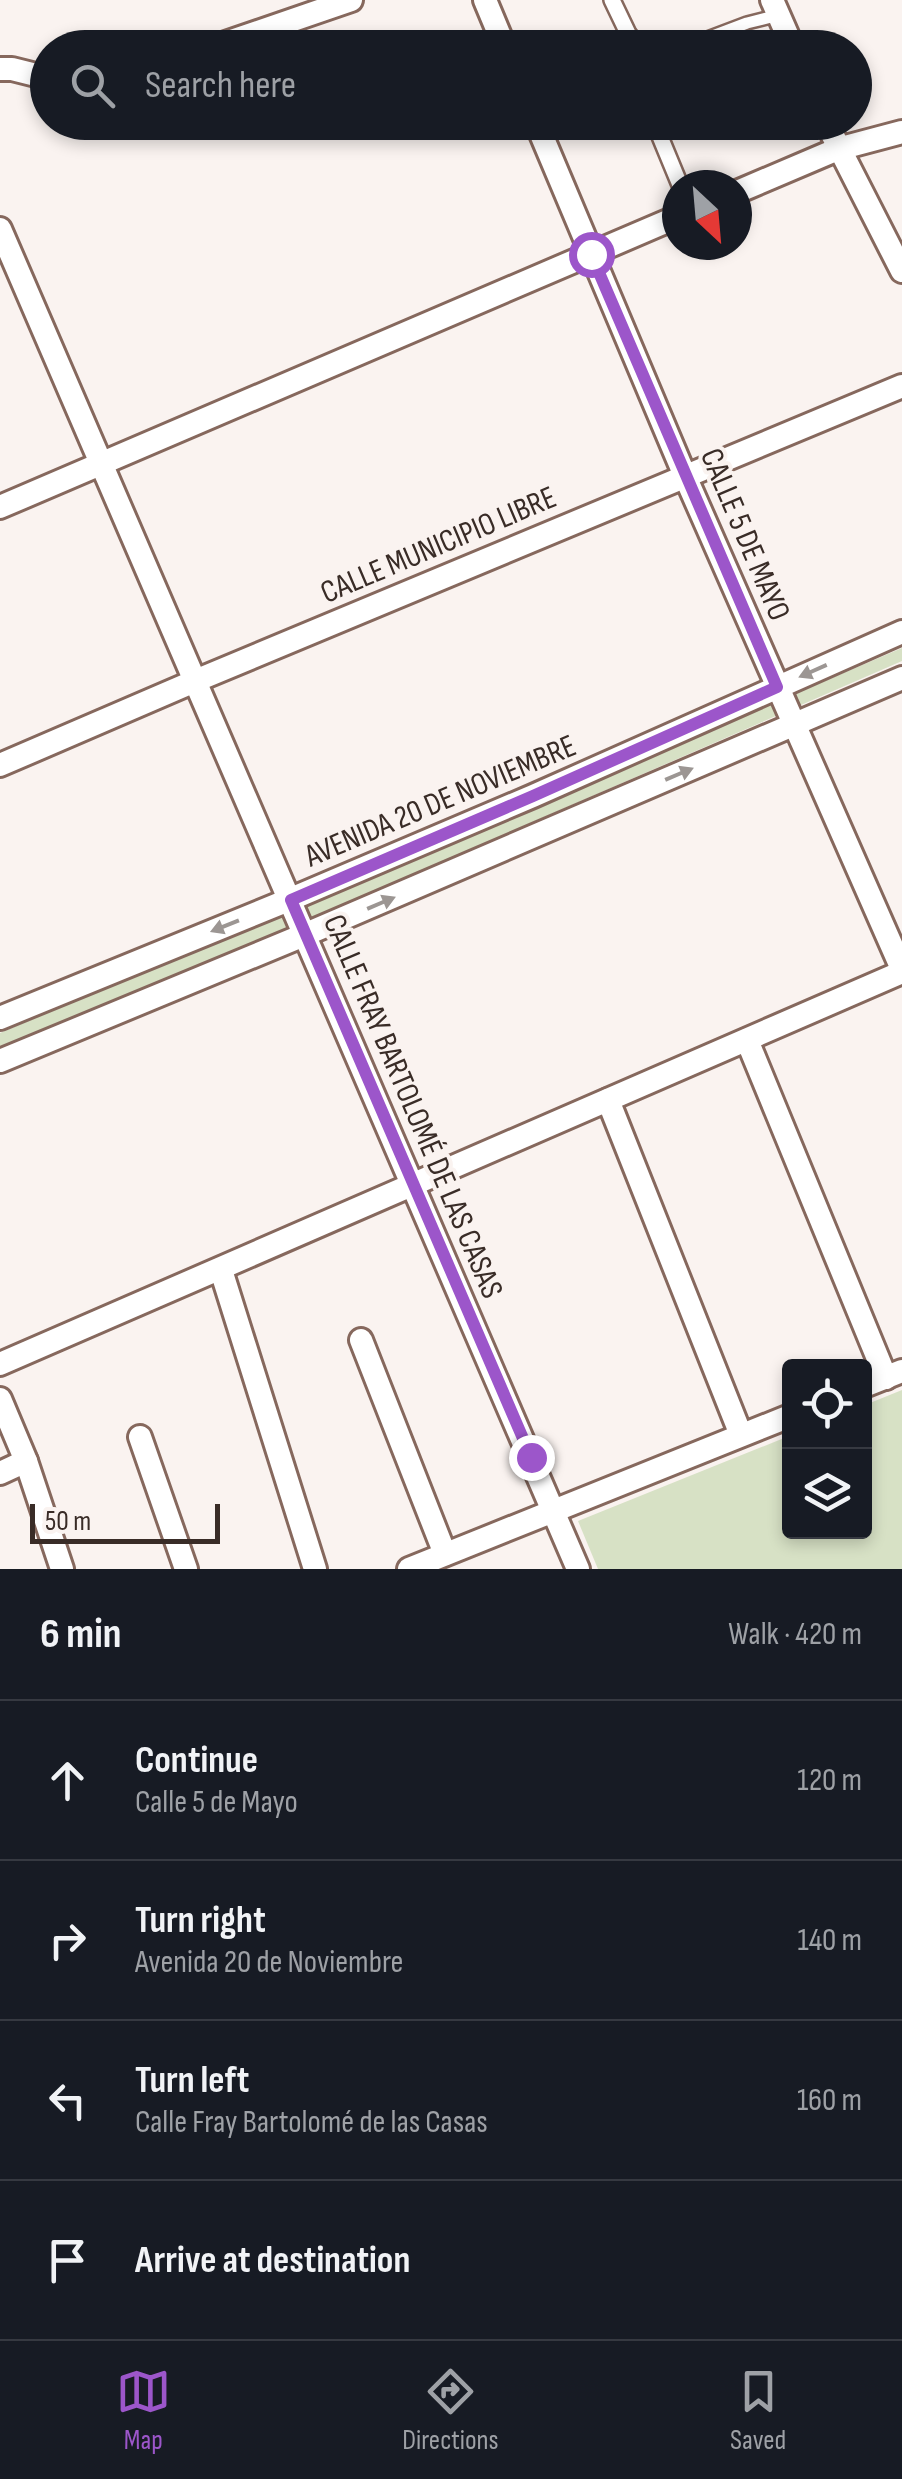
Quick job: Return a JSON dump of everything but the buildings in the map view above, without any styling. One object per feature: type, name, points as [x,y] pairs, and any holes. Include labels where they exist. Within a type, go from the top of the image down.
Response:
[{"type":"street","points":[[263,30],[350,0]]},
{"type":"street","points":[[485,0],[498,30]]},
{"type":"street","points":[[612,0],[626,30]]},
{"type":"street","points":[[0,69],[30,75]]},
{"type":"street","points":[[872,140],[902,132]]},
{"type":"street","name":"CALLE 5 DE MAYO","points":[[544,140],[685,476],[902,971]]},
{"type":"street","points":[[661,140],[674,170]]},
{"type":"street","points":[[834,140],[902,272]]},
{"type":"street","points":[[752,186],[838,149],[872,140]]},
{"type":"street","points":[[0,507],[662,223]]},
{"type":"street","name":"CALLE FRAY BARTOLOMÉ DE LAS CASAS","points":[[0,229],[578,1569]]},
{"type":"street","name":"CALLE MUNICIPIO LIBRE","points":[[0,765],[902,386]]},
{"type":"street","name":"AVENIDA 20 DE NOVIEMBRE","points":[[0,1018],[291,900],[902,632]]},
{"type":"street","points":[[0,1061],[902,678]]},
{"type":"street","points":[[533,796],[550,830]]},
{"type":"street","points":[[0,1364],[902,971]]},
{"type":"street","points":[[80,984],[96,1021]]},
{"type":"street","points":[[747,1040],[884,1378]]},
{"type":"street","points":[[608,1100],[741,1436]]},
{"type":"street","points":[[221,1270],[315,1569]]},
{"type":"street","points":[[361,1340],[446,1554]]},
{"type":"street","points":[[0,1399],[26,1461],[62,1569]]},
{"type":"street","points":[[409,1569],[782,1419]]},
{"type":"street","points":[[140,1437],[186,1569]]},
{"type":"street","points":[[0,1472],[26,1461]]},
{"type":"lane","points":[[729,30],[776,7]]},
{"type":"green space","points":[[902,648],[902,661],[0,1051],[0,1033]]},
{"type":"green space","points":[[902,1390],[902,1569],[598,1569],[578,1521],[782,1439],[782,1539],[872,1539],[872,1402]]},
{"type":"route","points":[[531,1457],[291,900],[777,687],[591,254]]}]
